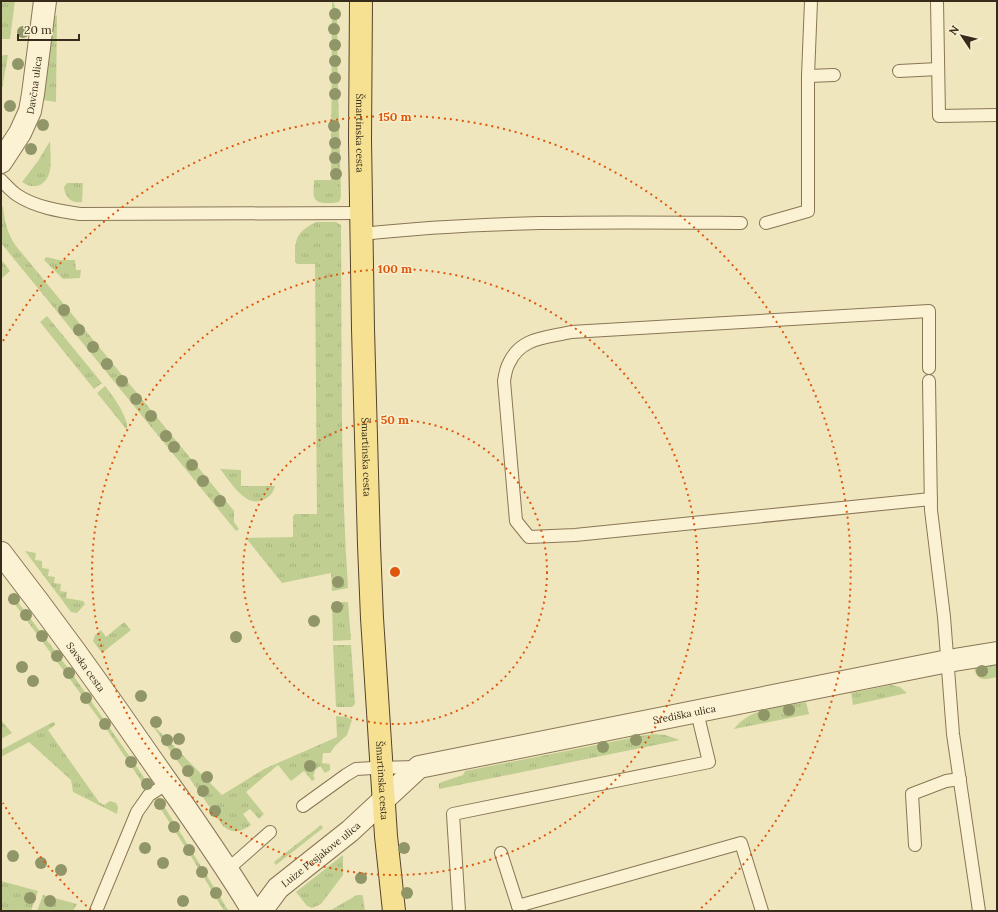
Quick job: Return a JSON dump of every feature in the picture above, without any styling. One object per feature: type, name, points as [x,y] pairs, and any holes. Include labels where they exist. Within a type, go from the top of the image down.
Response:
[{"type":"main road","name":"Šmartinska cesta","points":[[361,1],[361,224],[369,545],[372,618],[386,836],[394,911]]},
{"type":"street","name":"Davčna ulica","points":[[1,162],[20,133],[30,111],[45,1]]},
{"type":"street","name":"Savska cesta","points":[[3,559],[67,639],[168,783],[253,911]]},
{"type":"street","name":"Središka ulica","points":[[419,768],[948,661],[997,653]]},
{"type":"street","points":[[384,800],[419,768]]},
{"type":"street","name":"Luize Pesjakove ulica","points":[[261,911],[278,888],[350,831],[384,800]]},
{"type":"lane","points":[[766,222],[808,211],[808,76],[811,1]]},
{"type":"lane","points":[[937,1],[939,116],[997,115]]},
{"type":"lane","points":[[899,71],[938,69]]},
{"type":"lane","points":[[808,76],[834,75]]},
{"type":"lane","points":[[1,180],[17,195],[28,200],[57,210],[80,214],[442,226],[583,222],[741,223]]},
{"type":"lane","points":[[929,368],[929,311],[571,332],[530,341],[516,351],[508,364],[504,381],[516,521],[529,537],[575,535],[931,499]]},
{"type":"lane","points":[[929,381],[931,510],[948,661],[953,734],[979,911]]},
{"type":"lane","points":[[459,911],[453,814],[709,762],[697,712]]},
{"type":"lane","points":[[303,806],[356,769],[419,768]]},
{"type":"lane","points":[[915,845],[912,794],[946,781],[960,779]]},
{"type":"lane","points":[[96,911],[137,812],[149,795],[168,783]]},
{"type":"lane","points":[[227,870],[270,832]]},
{"type":"lane","points":[[501,853],[519,908],[741,843],[762,911]]},
{"type":"green space","points":[[1,1],[15,1],[10,39],[1,39]]},
{"type":"green space","points":[[332,1],[337,12],[341,197],[339,202],[321,203],[315,199],[314,196],[314,180],[331,180]]},
{"type":"green space","points":[[57,15],[56,102],[43,100],[52,19]]},
{"type":"green space","points":[[8,55],[1,95],[1,56]]},
{"type":"green space","points":[[50,141],[51,165],[48,177],[40,185],[35,186],[22,182],[38,161]]},
{"type":"green space","points":[[67,183],[83,183],[82,202],[72,201],[67,197],[64,187]]},
{"type":"green space","points":[[3,206],[7,227],[16,246],[234,511],[234,522],[239,529],[236,531],[1,243],[1,209]]},
{"type":"green space","points":[[316,222],[336,222],[341,225],[343,452],[345,543],[348,588],[332,591],[331,573],[282,583],[246,538],[293,537],[293,516],[295,514],[317,514],[315,264],[297,264],[295,262],[297,238],[303,230]]},
{"type":"green space","points":[[46,257],[59,260],[75,260],[76,270],[81,270],[80,278],[63,279],[44,260]]},
{"type":"green space","points":[[1,259],[10,271],[1,279]]},
{"type":"green space","points":[[47,316],[102,383],[94,389],[40,322]]},
{"type":"green space","points":[[105,386],[116,401],[126,419],[127,430],[97,393]]},
{"type":"green space","points":[[220,469],[241,470],[241,486],[275,486],[271,494],[265,499],[256,501],[250,500],[238,492]]},
{"type":"green space","points":[[25,551],[36,553],[35,560],[42,561],[42,568],[49,569],[48,576],[55,577],[54,583],[61,584],[60,591],[67,592],[66,598],[83,601],[85,604],[77,613],[71,612]]},
{"type":"green space","points":[[14,597],[71,672],[150,786],[146,788],[105,727],[11,599]]},
{"type":"green space","points":[[332,602],[348,602],[351,640],[333,641]]},
{"type":"green space","points":[[124,622],[131,630],[102,653],[93,641],[95,635],[101,630],[106,637]]},
{"type":"green space","points":[[333,645],[351,645],[355,704],[352,707],[336,707]]},
{"type":"green space","points":[[997,664],[997,677],[983,679],[978,676],[974,669],[980,667]]},
{"type":"green space","points":[[891,685],[900,687],[907,693],[853,705],[851,693]]},
{"type":"green space","points":[[806,702],[809,714],[734,729],[749,716],[757,712]]},
{"type":"green space","points":[[336,716],[347,717],[352,720],[347,735],[330,753],[323,753],[322,763],[330,764],[330,770],[325,773],[320,766],[314,771],[315,773],[313,775],[315,779],[312,781],[304,771],[291,781],[278,765],[246,792],[264,814],[259,819],[250,809],[243,814],[251,825],[241,831],[233,831],[226,829],[223,826],[150,722],[222,795],[264,769],[337,737]]},
{"type":"green space","points":[[1,720],[12,733],[1,739]]},
{"type":"green space","points":[[53,722],[55,725],[48,730],[99,802],[104,805],[110,801],[116,803],[118,807],[117,814],[73,792],[71,780],[29,742],[1,757],[1,750]]},
{"type":"green space","points":[[656,734],[665,735],[680,740],[439,789],[439,783],[463,775],[465,771]]},
{"type":"green space","points":[[159,798],[228,910],[224,911],[155,800]]},
{"type":"green space","points":[[321,825],[323,828],[276,865],[274,862]]},
{"type":"green space","points":[[343,855],[343,875],[321,904],[312,908],[307,906],[296,892]]},
{"type":"green space","points":[[1,881],[38,891],[31,911],[1,911]]},
{"type":"green space","points":[[43,895],[77,904],[73,911],[37,911]]},
{"type":"green space","points":[[357,895],[362,895],[363,897],[365,911],[329,911]]}]
